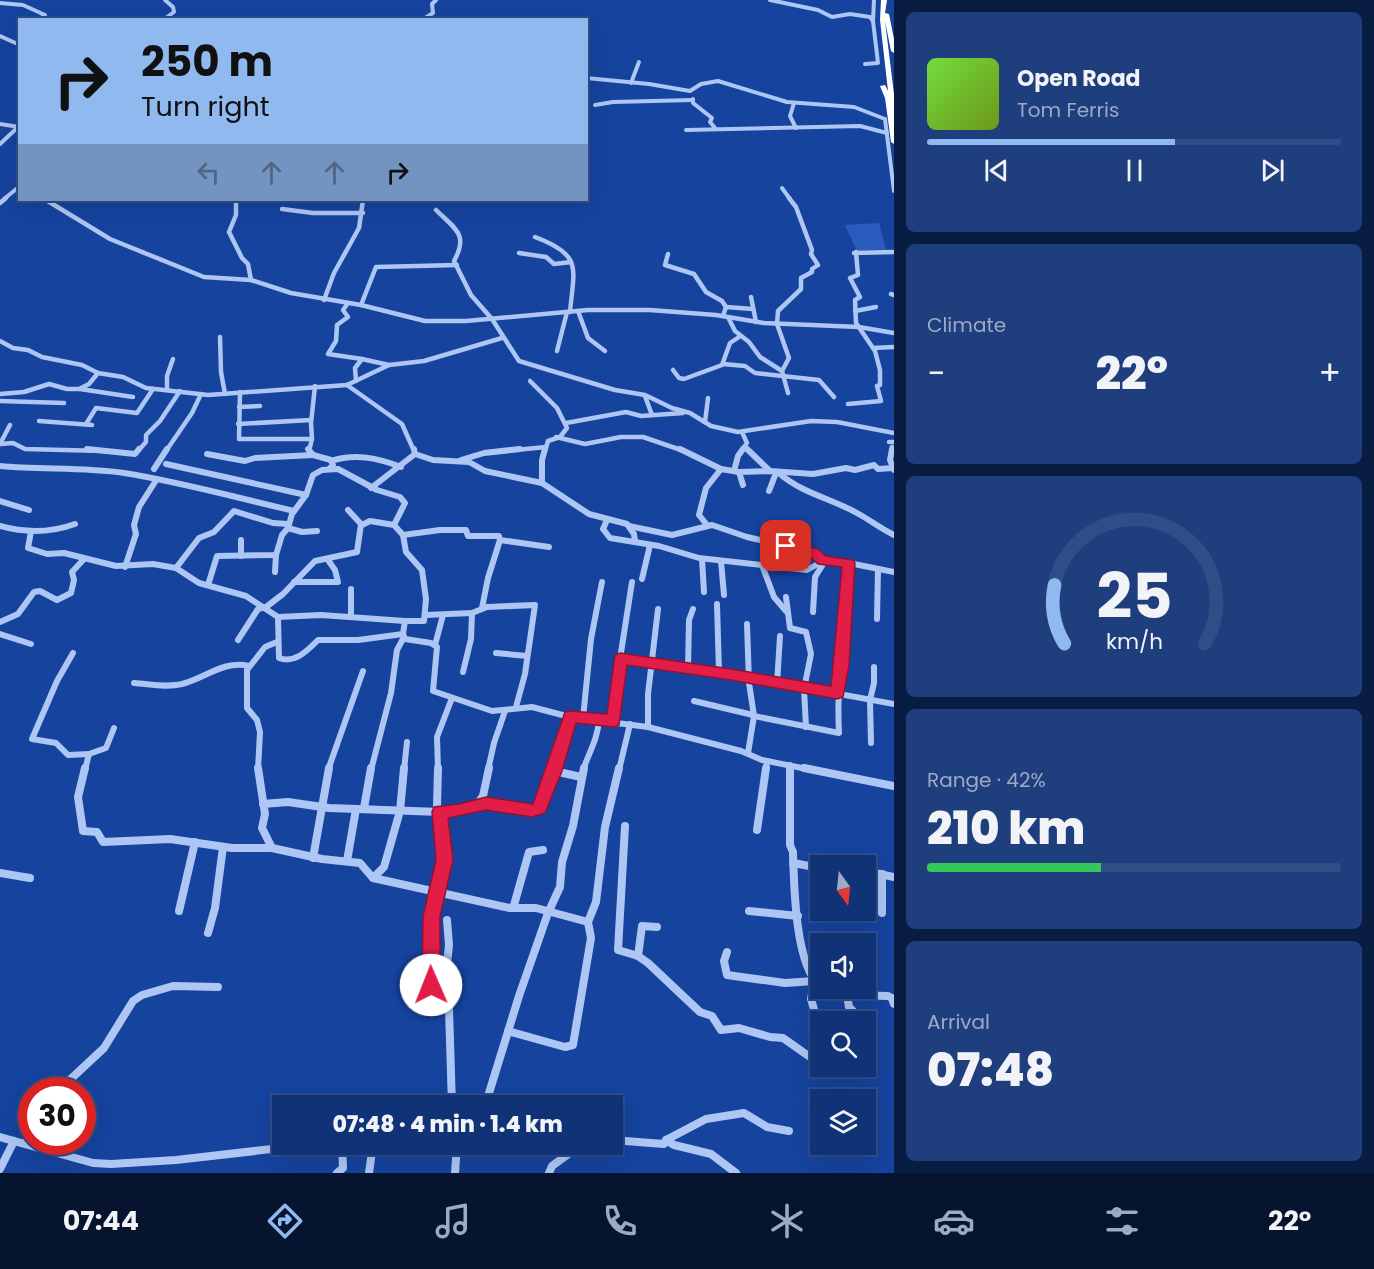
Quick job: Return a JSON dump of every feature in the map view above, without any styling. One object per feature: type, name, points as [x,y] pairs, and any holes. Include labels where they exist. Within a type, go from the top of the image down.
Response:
[{"type":"highway","points":[[884,0],[894,114]]},
{"type":"highway","points":[[886,34],[894,48]]},
{"type":"highway","points":[[883,83],[894,79],[886,34]]},
{"type":"highway","points":[[886,34],[883,83],[888,98],[894,142]]},
{"type":"highway","points":[[883,83],[894,89]]},
{"type":"street","points":[[165,0],[172,5],[174,12],[167,18]]},
{"type":"street","points":[[425,18],[432,14],[434,9],[432,4],[436,0]]},
{"type":"street","points":[[770,0],[823,10],[832,17],[850,14],[870,17],[873,21]]},
{"type":"street","points":[[865,64],[878,63],[873,21],[874,0]]},
{"type":"street","points":[[0,3],[23,5],[45,15],[41,18]]},
{"type":"street","points":[[0,36],[18,44]]},
{"type":"street","points":[[631,83],[639,62]]},
{"type":"street","points":[[612,77],[619,82]]},
{"type":"street","points":[[588,78],[690,91],[701,84],[718,81],[794,103],[854,106],[876,117],[882,117],[887,133],[894,191]]},
{"type":"street","points":[[690,91],[689,95],[693,103],[712,118],[710,122],[715,128]]},
{"type":"street","points":[[595,105],[613,102],[693,100]]},
{"type":"street","points":[[794,103],[789,115],[792,125],[796,128]]},
{"type":"street","points":[[0,124],[18,127]]},
{"type":"street","points":[[686,130],[860,126],[887,133]]},
{"type":"street","points":[[0,144],[18,127]]},
{"type":"street","points":[[0,203],[18,188]]},
{"type":"street","points":[[782,188],[796,207],[812,250],[811,254],[818,265],[812,269],[812,272],[801,278],[801,289],[778,311],[777,324],[789,358],[782,371]]},
{"type":"street","points":[[48,201],[106,237],[204,277],[251,280],[286,292],[361,305],[434,322],[578,311],[650,310],[777,324],[859,327],[894,333]]},
{"type":"street","points":[[236,201],[236,215],[229,232],[242,258],[248,264],[251,280]]},
{"type":"street","points":[[324,300],[335,270],[352,245],[363,213],[363,201]]},
{"type":"street","points":[[282,209],[313,213],[363,213]]},
{"type":"street","points":[[436,210],[460,234],[462,246],[454,259],[471,295],[492,319],[502,338],[519,361],[615,390],[645,395],[672,408],[690,413],[711,426],[742,432],[759,427],[775,428],[811,421],[853,424],[872,427],[885,433],[894,433]]},
{"type":"street","points":[[535,237],[561,248],[576,272],[569,312],[556,351]]},
{"type":"street","points":[[848,404],[880,401],[877,386],[880,385],[880,370],[873,348],[856,323],[855,300],[860,297],[850,278],[858,275],[858,261],[855,252],[894,252]]},
{"type":"street","points":[[519,253],[546,256],[554,264],[571,262]]},
{"type":"street","points":[[668,254],[665,265],[694,274],[706,292],[722,301],[726,307],[725,317],[730,326],[739,337],[752,345],[768,364],[782,371],[786,378],[788,393]]},
{"type":"street","points":[[361,305],[376,267],[457,265]]},
{"type":"street","points":[[751,297],[756,322]]},
{"type":"street","points":[[348,303],[343,310],[348,317],[337,325],[336,341],[328,354],[389,365],[424,362],[502,338]]},
{"type":"street","points":[[726,307],[753,309]]},
{"type":"street","points":[[855,311],[876,308]]},
{"type":"street","points":[[578,311],[588,338],[605,351]]},
{"type":"street","points":[[220,337],[221,372],[225,394]]},
{"type":"street","points":[[723,364],[730,343],[739,337]]},
{"type":"street","points":[[0,341],[13,348],[28,350],[42,357],[82,365],[98,373],[116,375],[153,389],[201,394],[347,385],[389,365]]},
{"type":"street","points":[[873,348],[894,347]]},
{"type":"street","points":[[356,381],[355,368],[362,359]]},
{"type":"street","points":[[167,390],[167,376],[173,360]]},
{"type":"street","points":[[673,370],[679,378],[684,380],[723,364],[745,366],[755,373],[819,380],[834,397]]},
{"type":"street","points":[[79,389],[89,384],[98,373]]},
{"type":"street","points":[[530,381],[535,388],[551,400],[566,423],[567,430],[549,441],[546,447],[542,460],[542,483]]},
{"type":"street","points":[[0,394],[24,392],[52,384],[68,389],[133,397]]},
{"type":"street","points":[[347,385],[402,424],[412,442],[415,454],[424,459],[478,464],[485,471],[542,483],[586,513],[629,526],[672,535],[707,525],[718,526],[747,537],[813,552],[824,561]]},
{"type":"street","points":[[315,386],[311,420],[312,439],[308,450],[313,455],[353,475],[371,488],[404,499],[405,506],[394,525]]},
{"type":"street","points":[[39,421],[89,424],[96,408],[137,413],[153,389]]},
{"type":"street","points":[[0,444],[13,443],[25,449],[82,449],[134,454],[146,442],[146,435],[160,421],[180,392]]},
{"type":"street","points":[[240,392],[239,440],[312,439]]},
{"type":"street","points":[[154,469],[183,425],[194,413],[201,394]]},
{"type":"street","points":[[645,395],[652,415]]},
{"type":"street","points":[[705,422],[708,398]]},
{"type":"street","points":[[0,401],[64,403]]},
{"type":"street","points":[[239,407],[260,406]]},
{"type":"street","points":[[566,423],[626,412],[641,416],[690,413]]},
{"type":"street","points":[[238,424],[311,420]]},
{"type":"street","points":[[0,444],[10,425]]},
{"type":"street","points":[[742,432],[747,442],[738,456],[736,471],[743,485]]},
{"type":"street","points":[[556,437],[585,444],[615,438],[643,437],[690,453],[721,469],[813,474],[846,468],[851,471],[874,465],[878,469],[894,469],[890,460],[893,455],[892,445],[885,433]]},
{"type":"street","points":[[460,461],[484,453],[546,447]]},
{"type":"street","points":[[744,448],[750,450],[763,466],[785,476],[794,486],[806,489],[856,512],[877,527],[894,535]]},
{"type":"street","points":[[207,454],[244,461],[255,458],[313,455]]},
{"type":"street","points":[[371,488],[415,454]]},
{"type":"street","points":[[275,572],[276,555],[282,535],[294,511],[306,495],[313,475],[345,458],[378,458],[401,467]]},
{"type":"street","points":[[166,464],[306,495]]},
{"type":"street","points":[[0,466],[39,470],[73,468],[124,474],[294,511]]},
{"type":"street","points":[[707,525],[699,515],[706,488],[721,469]]},
{"type":"street","points":[[769,491],[774,472]]},
{"type":"street","points":[[125,567],[136,534],[134,525],[139,507],[155,482]]},
{"type":"street","points":[[0,501],[29,510]]},
{"type":"street","points":[[238,640],[258,609],[266,607],[284,594],[315,561],[357,552],[362,525],[357,516],[348,510]]},
{"type":"street","points":[[176,568],[199,538],[214,531],[234,511],[302,532],[317,531]]},
{"type":"street","points":[[607,520],[603,529],[608,537],[634,541],[702,559],[808,570],[824,561],[849,563],[894,572]]},
{"type":"street","points":[[31,531],[28,548],[47,554],[63,553],[125,567],[153,564],[176,568],[199,583],[239,593],[266,607],[278,617],[310,615],[423,621],[426,615],[422,570],[406,552],[403,535],[394,525],[370,521],[362,525]]},
{"type":"street","points":[[0,526],[31,531],[51,530],[75,524]]},
{"type":"street","points":[[629,526],[634,534],[634,541]]},
{"type":"street","points":[[403,535],[440,530],[466,530],[468,536],[499,536],[501,540],[549,547]]},
{"type":"street","points":[[241,540],[241,556]]},
{"type":"street","points":[[482,608],[488,578],[501,540]]},
{"type":"street","points":[[642,579],[650,545]]},
{"type":"street","points":[[208,585],[215,557],[233,554],[241,556],[276,555]]},
{"type":"street","points":[[0,622],[18,614],[34,592],[40,591],[56,600],[71,593],[74,580],[72,572],[84,559]]},
{"type":"street","points":[[702,559],[701,574],[704,592]]},
{"type":"street","points":[[293,582],[338,582],[335,570],[328,560]]},
{"type":"street","points":[[721,561],[724,595]]},
{"type":"street","points":[[813,612],[815,578],[824,561]]},
{"type":"street","points":[[694,702],[839,733],[837,693],[842,666],[849,563]]},
{"type":"street","points":[[762,564],[774,597],[786,612]]},
{"type":"street","points":[[877,619],[878,569]]},
{"type":"street","points":[[583,718],[591,633],[602,582]]},
{"type":"street","points":[[614,721],[620,659],[632,582]]},
{"type":"street","points":[[351,589],[351,617]]},
{"type":"street","points":[[786,597],[786,612],[790,628],[805,632],[810,639],[811,663],[804,687],[806,727]]},
{"type":"street","points":[[717,604],[719,672]]},
{"type":"street","points":[[426,615],[472,613],[482,608],[536,606],[516,707]]},
{"type":"street","points":[[648,727],[658,609]]},
{"type":"street","points":[[688,669],[689,620],[693,609]]},
{"type":"street","points":[[463,672],[471,639],[472,613]]},
{"type":"street","points":[[443,615],[435,645],[437,648],[432,689],[452,698],[487,710],[505,711],[516,707],[532,707],[570,717],[648,727],[748,753],[767,761],[894,786]]},
{"type":"street","points":[[278,617],[279,658],[287,660],[302,656],[318,640],[363,640],[391,634],[435,645]]},
{"type":"street","points":[[346,861],[388,702],[405,621]]},
{"type":"street","points":[[747,624],[753,715],[748,753]]},
{"type":"street","points":[[0,634],[31,644]]},
{"type":"street","points":[[777,684],[780,636]]},
{"type":"street","points":[[272,848],[262,828],[265,814],[257,767],[260,732],[257,720],[247,708],[246,672],[265,647],[277,642]]},
{"type":"street","points":[[74,653],[57,681],[32,739],[56,743],[68,755],[89,754],[106,748],[114,728]]},
{"type":"street","points":[[496,653],[527,656]]},
{"type":"street","points":[[620,659],[719,672],[894,704]]},
{"type":"street","points":[[134,683],[159,686],[179,685],[224,666],[242,664],[249,666]]},
{"type":"street","points":[[871,743],[870,700],[874,667]]},
{"type":"street","points":[[314,858],[333,753],[363,671]]},
{"type":"street","points":[[452,698],[436,737],[439,749],[437,806],[440,812],[444,860],[432,916],[430,964],[430,991],[447,1004],[449,1009],[452,1095]]},
{"type":"street","points":[[477,805],[483,796],[494,743],[505,711]]},
{"type":"street","points":[[263,804],[278,801],[322,807],[440,812],[459,811],[486,803],[532,811],[539,809],[554,771],[570,717]]},
{"type":"street","points":[[488,1095],[508,1031],[561,880],[562,862],[573,826],[581,777],[591,746],[598,735],[599,720]]},
{"type":"street","points":[[508,1031],[565,1047],[572,1046],[591,938],[588,922],[596,902],[605,827],[630,724]]},
{"type":"street","points":[[372,878],[384,867],[400,811],[407,742]]},
{"type":"street","points":[[89,754],[78,797],[83,831],[97,832],[105,843],[165,839],[223,847],[272,848],[292,851],[314,858],[362,864],[372,878],[437,894],[510,908],[514,905],[588,922]]},
{"type":"street","points":[[757,830],[767,761]]},
{"type":"street","points":[[790,765],[790,845],[793,852],[794,900],[807,968],[810,972]]},
{"type":"street","points":[[554,771],[581,777]]},
{"type":"street","points":[[625,826],[622,841],[625,851],[624,884],[618,950],[638,956],[700,1012],[712,1016],[721,1029],[750,1029],[770,1037],[783,1038],[810,1059]]},
{"type":"street","points":[[179,911],[195,842]]},
{"type":"street","points":[[208,933],[215,908],[223,847]]},
{"type":"street","points":[[514,905],[530,852],[543,850]]},
{"type":"street","points":[[793,863],[810,866]]},
{"type":"street","points":[[0,873],[30,878]]},
{"type":"street","points":[[876,873],[894,877]]},
{"type":"street","points":[[882,874],[882,913]]},
{"type":"street","points":[[749,911],[798,916]]},
{"type":"street","points":[[430,964],[447,964],[449,945],[447,920]]},
{"type":"street","points":[[638,956],[642,926],[657,927]]},
{"type":"street","points":[[727,952],[724,961],[727,975],[773,984],[810,984]]},
{"type":"street","points":[[73,1077],[104,1048],[138,997],[147,992],[182,984],[218,987]]},
{"type":"street","points":[[876,996],[888,996],[892,998],[894,1004]]},
{"type":"street","points":[[623,1141],[664,1144],[666,1140],[706,1119],[744,1113],[767,1127],[789,1131]]},
{"type":"street","points":[[0,1137],[18,1141]]},
{"type":"street","points":[[0,1169],[14,1140]]},
{"type":"street","points":[[666,1140],[674,1145],[711,1154],[736,1173]]},
{"type":"street","points":[[68,1155],[93,1162],[120,1164],[272,1148]]},
{"type":"street","points":[[337,1173],[343,1168],[342,1155]]},
{"type":"street","points":[[369,1173],[371,1155]]},
{"type":"street","points":[[455,1173],[456,1155]]},
{"type":"street","points":[[549,1173],[552,1166],[567,1155]]},
{"type":"shaded area","points":[[879,223],[886,250],[857,251],[845,225]]},
{"type":"route","points":[[431,985],[432,916],[444,865],[440,812],[459,811],[486,803],[505,808],[532,811],[539,809],[554,771],[570,717],[614,721],[620,659],[731,674],[837,693],[842,666],[849,563],[823,561],[813,552],[786,546]]}]
